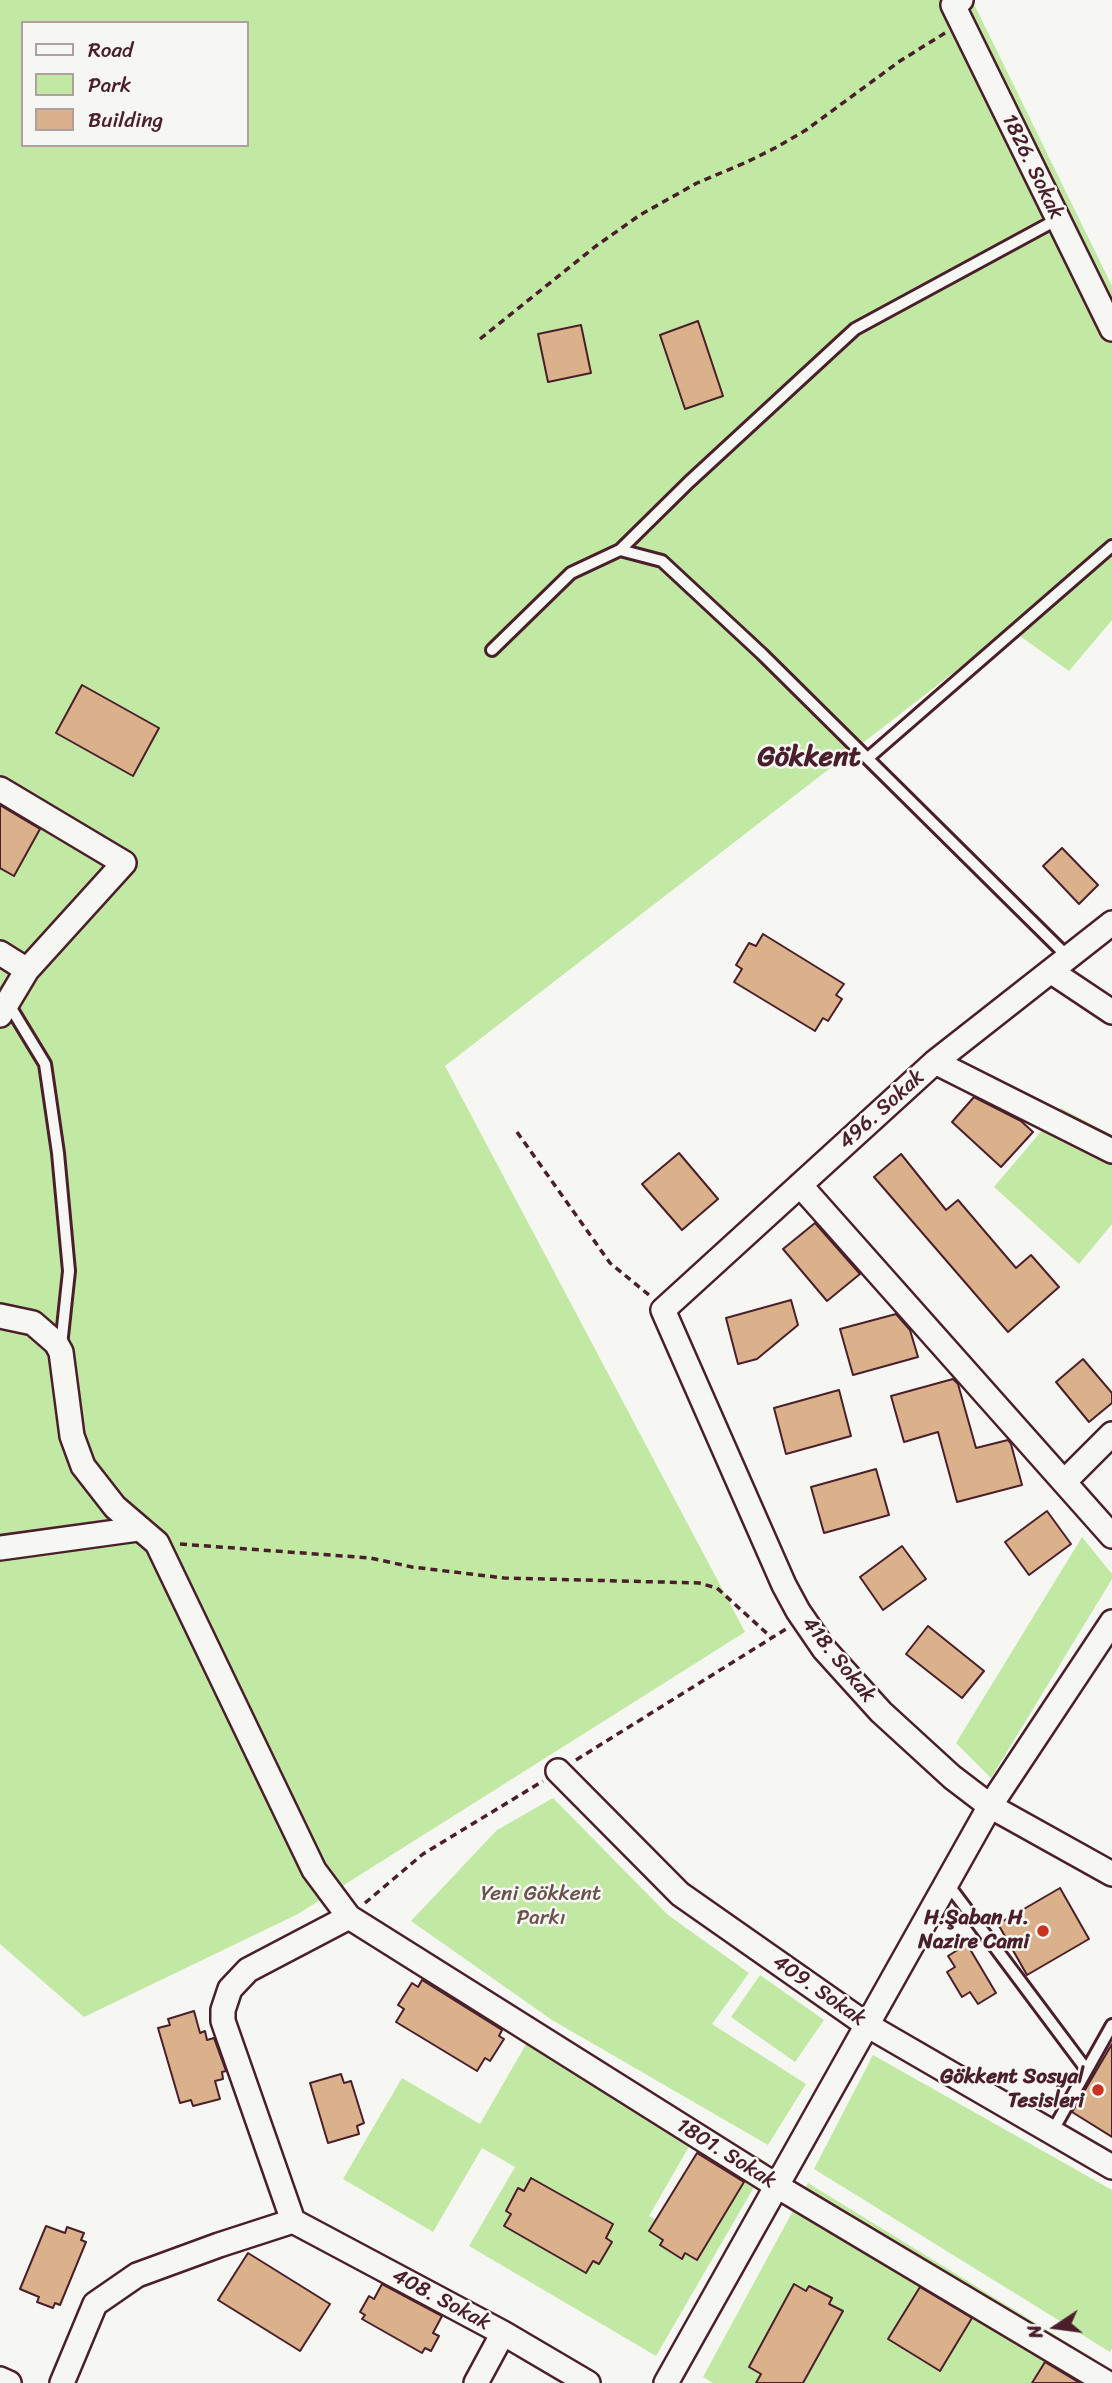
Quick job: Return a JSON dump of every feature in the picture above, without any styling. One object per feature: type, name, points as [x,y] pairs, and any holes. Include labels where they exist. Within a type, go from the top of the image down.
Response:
[{"type":"street","name":"1826. Sokak","points":[[959,10],[1112,329]]},
{"type":"street","points":[[0,789],[124,863],[27,970],[4,1009]]},
{"type":"street","name":"496. Sokak","points":[[663,1310],[936,1062],[1112,923]]},
{"type":"street","points":[[0,953],[27,970]]},
{"type":"street","points":[[1060,965],[1112,1012]]},
{"type":"street","points":[[936,1062],[1112,1151]]},
{"type":"street","points":[[800,1185],[1112,1536]]},
{"type":"street","name":"418. Sokak","points":[[663,1310],[784,1585],[814,1635],[881,1712],[943,1769],[990,1806],[1112,1874]]},
{"type":"street","points":[[0,1316],[23,1320],[41,1328],[56,1343],[61,1352],[72,1436],[79,1459],[98,1488],[138,1529],[157,1543],[314,1870],[349,1917],[248,1970],[230,1989],[223,2010],[223,2021],[293,2221],[137,2275],[95,2304],[62,2383]]},
{"type":"street","points":[[1065,1481],[1112,1434]]},
{"type":"street","points":[[0,1548],[138,1529]]},
{"type":"street","points":[[666,2383],[990,1806],[1112,1622]]},
{"type":"street","name":"409. Sokak","points":[[558,1772],[680,1894],[867,2025],[1112,2167]]},
{"type":"street","name":"1801. Sokak","points":[[349,1917],[777,2186],[1107,2383]]},
{"type":"street","name":"408. Sokak","points":[[293,2221],[503,2333],[589,2383]]},
{"type":"street","points":[[476,2383],[503,2333]]},
{"type":"street","points":[[0,2379],[9,2383]]},
{"type":"lane","points":[[492,650],[571,573],[620,550],[689,482],[855,329],[1058,219]]},
{"type":"lane","points":[[868,758],[1112,546]]},
{"type":"lane","points":[[620,550],[662,561],[762,653],[868,758],[1060,965]]},
{"type":"lane","points":[[4,1009],[45,1064],[58,1153],[69,1271],[61,1352]]},
{"type":"lane","points":[[947,1883],[1086,2069]]},
{"type":"lane","points":[[1052,2132],[1112,2025]]},
{"type":"path","points":[[480,339],[596,246],[640,215],[697,183],[747,162],[806,130],[917,49],[959,10]]},
{"type":"path","points":[[517,1132],[610,1263],[638,1285],[663,1310]]},
{"type":"path","points":[[157,1543],[370,1558],[412,1567],[504,1578],[699,1583],[717,1588],[772,1638]]},
{"type":"green space","points":[[0,0],[972,0],[1112,286],[1112,620],[1069,671],[1010,629],[445,1066],[745,1632],[298,1914],[84,2017],[0,1944]]},
{"type":"green space","points":[[1061,1108],[1112,1135],[1112,1224],[1079,1264],[994,1187]]},
{"type":"green space","points":[[1082,1537],[1112,1574],[1112,1579],[991,1778],[956,1743]]},
{"type":"green space","name":"Yeni Gökkent Parkı","points":[[553,1798],[668,1915],[749,1973],[712,2024],[806,2084],[768,2145],[552,2020],[411,1921],[497,1830]]},
{"type":"green space","points":[[760,1975],[824,2020],[795,2062],[731,2017]]},
{"type":"green space","points":[[536,2027],[702,2124],[649,2216],[696,2244],[749,2152],[768,2163],[656,2356],[469,2246],[515,2167],[482,2148],[433,2232],[343,2179],[402,2078],[480,2124]]},
{"type":"green space","points":[[873,2055],[1112,2190],[1110,2352],[814,2169]]},
{"type":"green space","points":[[808,2183],[1112,2370],[1112,2383],[713,2383],[703,2377]]},
{"type":"building","points":[[698,321],[723,396],[685,409],[660,335]]},
{"type":"building","points":[[581,325],[591,373],[548,382],[538,334]]},
{"type":"building","points":[[82,685],[159,728],[133,776],[56,733]]},
{"type":"building","points":[[0,805],[40,829],[14,876],[0,868]]},
{"type":"building","points":[[1062,848],[1098,885],[1079,904],[1043,866]]},
{"type":"building","points":[[763,934],[844,984],[836,995],[842,999],[828,1021],[823,1018],[815,1031],[734,982],[742,969],[736,965],[749,943],[756,946]]},
{"type":"building","points":[[974,1097],[1021,1121],[1033,1132],[1001,1167],[952,1122]]},
{"type":"building","points":[[679,1153],[718,1199],[682,1230],[642,1184]]},
{"type":"building","points":[[901,1154],[946,1210],[958,1200],[1016,1268],[1031,1255],[1059,1287],[1008,1332],[874,1177]]},
{"type":"building","points":[[815,1223],[860,1274],[827,1301],[783,1249]]},
{"type":"building","points":[[791,1300],[798,1325],[757,1359],[738,1364],[726,1318]]},
{"type":"building","points":[[896,1314],[910,1330],[918,1357],[853,1375],[840,1329]]},
{"type":"building","points":[[1083,1359],[1112,1393],[1112,1403],[1089,1422],[1056,1382]]},
{"type":"building","points":[[953,1379],[958,1384],[976,1448],[1008,1440],[1022,1485],[957,1502],[938,1432],[904,1442],[891,1396]]},
{"type":"building","points":[[839,1390],[851,1436],[786,1454],[774,1408]]},
{"type":"building","points":[[876,1469],[889,1515],[824,1533],[811,1487]]},
{"type":"building","points":[[1047,1511],[1071,1544],[1029,1575],[1005,1542]]},
{"type":"building","points":[[902,1546],[926,1579],[883,1610],[860,1577]]},
{"type":"building","points":[[928,1626],[984,1671],[962,1698],[906,1654]]},
{"type":"building","name":"H.Şaban H. Nazire Cami","points":[[1060,1888],[1089,1939],[1027,1975],[998,1924]]},
{"type":"building","points":[[967,1944],[996,1993],[978,2004],[970,1992],[962,1997],[947,1972],[955,1967],[948,1956]]},
{"type":"building","points":[[422,1980],[502,2030],[499,2036],[504,2039],[490,2061],[485,2058],[477,2071],[396,2022],[404,2009],[398,2005],[412,1983],[418,1987]]},
{"type":"building","points":[[194,2011],[200,2033],[205,2031],[207,2040],[214,2038],[226,2071],[222,2072],[223,2079],[215,2081],[220,2099],[193,2106],[191,2100],[180,2103],[158,2028],[170,2025],[168,2019]]},
{"type":"building","name":"Gökkent Sosyal Tesisleri","points":[[1112,2044],[1112,2137],[1072,2112]]},
{"type":"building","points":[[341,2074],[344,2083],[351,2081],[364,2123],[357,2126],[359,2134],[328,2143],[310,2083]]},
{"type":"building","points":[[697,2153],[744,2182],[697,2260],[685,2253],[682,2259],[660,2245],[663,2240],[649,2231]]},
{"type":"building","points":[[531,2178],[613,2224],[606,2238],[612,2242],[599,2264],[593,2261],[586,2273],[504,2226],[511,2214],[506,2211],[518,2188],[524,2191]]},
{"type":"building","points":[[46,2226],[65,2233],[67,2227],[84,2233],[81,2240],[86,2242],[60,2305],[55,2303],[53,2308],[37,2302],[39,2297],[20,2289]]},
{"type":"building","points":[[248,2253],[330,2304],[300,2351],[218,2300]]},
{"type":"building","points":[[382,2284],[442,2316],[433,2333],[439,2336],[431,2351],[425,2348],[422,2353],[362,2319],[365,2315],[360,2312],[369,2296],[374,2299]]},
{"type":"building","points":[[794,2284],[806,2291],[809,2286],[832,2298],[829,2304],[843,2311],[803,2383],[756,2383],[761,2374],[749,2367]]},
{"type":"building","points":[[920,2287],[972,2318],[940,2371],[888,2339]]},
{"type":"building","points":[[1045,2362],[1080,2383],[1032,2383]]},
{"type":"place","name":"H.Şaban H. Nazire Cami","points":[[1043,1931]]},
{"type":"place","name":"Gökkent Sosyal Tesisleri","points":[[1098,2090]]},
{"type":"district","name":"Gökkent","points":[[809,758]]}]
